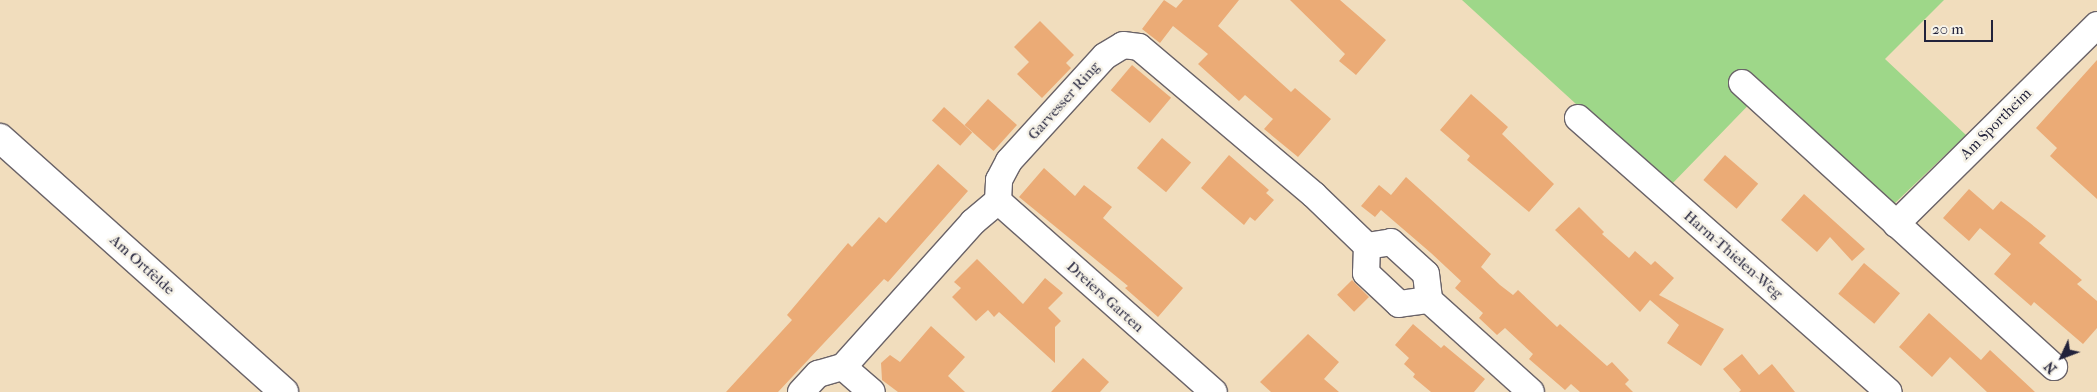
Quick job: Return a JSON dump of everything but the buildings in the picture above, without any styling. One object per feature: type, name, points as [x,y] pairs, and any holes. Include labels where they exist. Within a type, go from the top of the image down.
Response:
[{"type":"street","name":"Am Sportheim","points":[[1896,224],[2097,25]]},
{"type":"street","name":"Garvesser Ring","points":[[998,201],[998,180],[1010,160],[1105,56],[1123,45],[1139,47],[1307,189],[1368,246]]},
{"type":"street","points":[[1742,83],[2054,367]]},
{"type":"street","name":"Harm-Thielen-Weg","points":[[1578,118],[1889,392]]},
{"type":"street","name":"Am Ortfelde","points":[[0,138],[284,392]]},
{"type":"street","points":[[801,392],[818,374],[843,367],[973,222],[998,201]]},
{"type":"street","name":"Dreiers Garten","points":[[998,201],[1214,392]]},
{"type":"street","points":[[1429,300],[1399,304],[1366,274],[1368,246],[1391,242],[1409,258],[1426,274],[1429,300],[1531,392]]},
{"type":"street","points":[[843,367],[872,392]]},
{"type":"green space","points":[[1462,0],[1944,0],[1885,59],[1966,135],[1894,204],[1765,88],[1668,188]]}]
